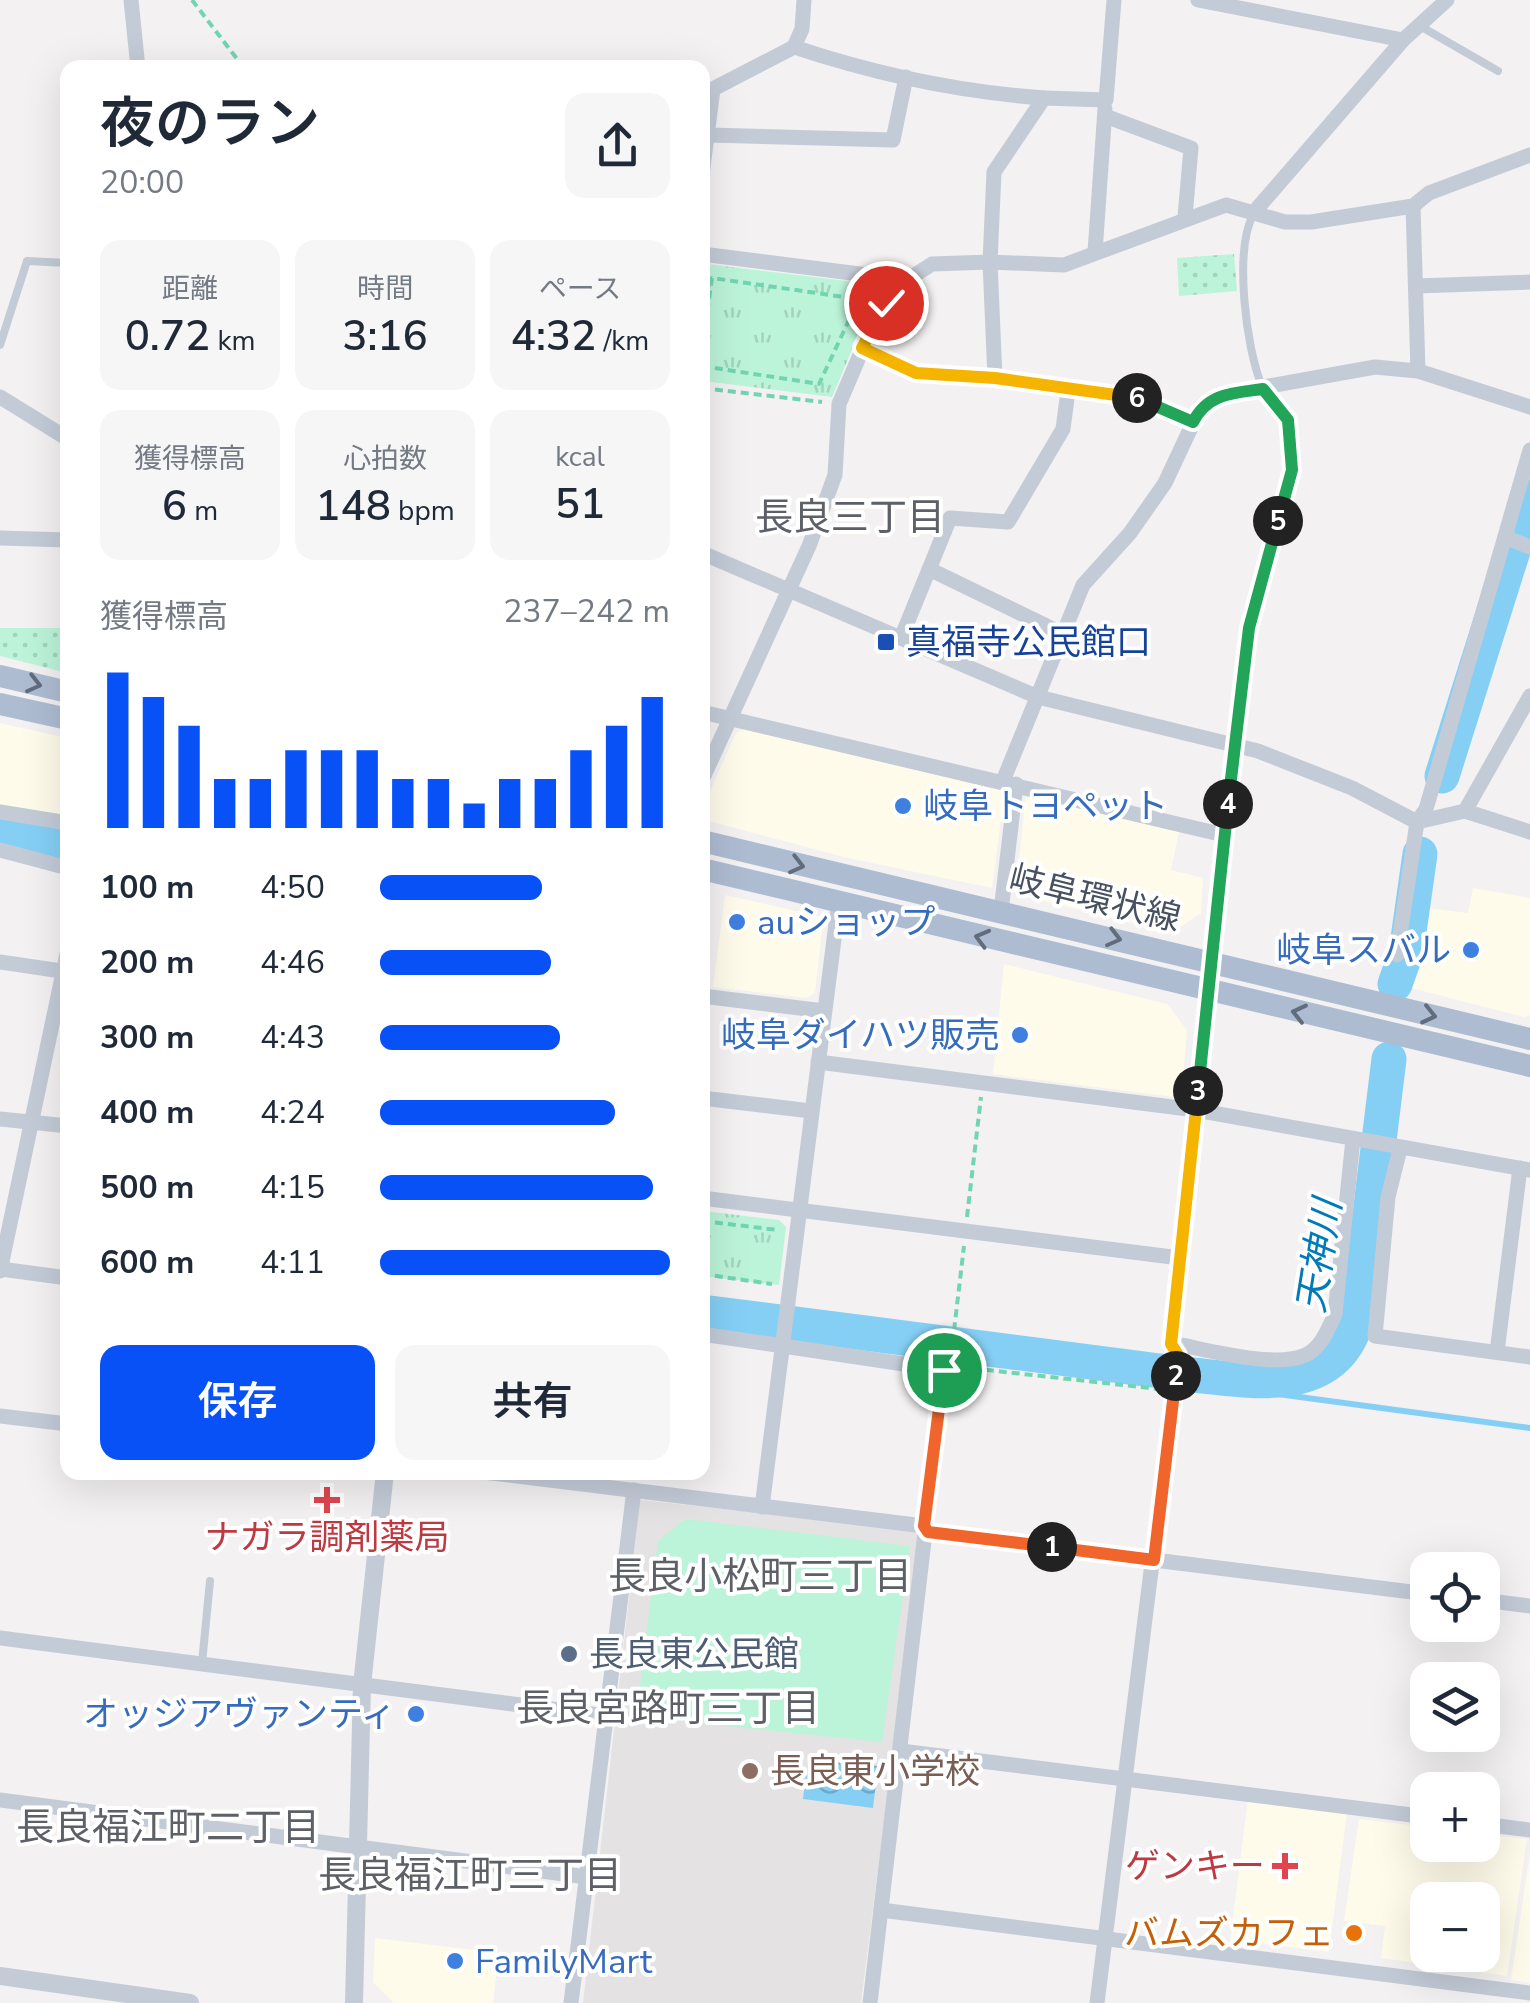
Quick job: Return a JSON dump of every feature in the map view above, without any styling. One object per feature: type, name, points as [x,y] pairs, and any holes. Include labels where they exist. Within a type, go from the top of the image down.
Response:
[{"type":"main road","points":[[0,676],[60,690]]},
{"type":"main road","points":[[0,704],[60,717]]},
{"type":"main road","name":"岐阜環状線","points":[[710,843],[1530,1039]]},
{"type":"main road","name":"岐阜環状線","points":[[710,871],[1530,1066]]},
{"type":"street","points":[[131,0],[137,60]]},
{"type":"street","points":[[710,90],[794,47],[802,30],[804,0]]},
{"type":"street","points":[[1095,252],[1114,0]]},
{"type":"street","points":[[1198,0],[1403,40]]},
{"type":"street","points":[[1255,210],[1403,40],[1447,0]]},
{"type":"street","points":[[794,47],[988,94],[1105,108],[1192,148],[1186,217]]},
{"type":"street","points":[[710,136],[893,140],[906,77]]},
{"type":"street","points":[[995,378],[990,262],[994,172],[1044,98]]},
{"type":"street","points":[[710,762],[790,590],[835,475],[839,404],[874,322],[907,280],[932,264],[1064,265],[1226,205],[1255,210],[1285,222],[1312,222],[1413,206],[1429,193],[1530,156]]},
{"type":"street","points":[[1413,206],[1418,370]]},
{"type":"street","points":[[710,255],[907,280]]},
{"type":"street","points":[[1416,286],[1530,282]]},
{"type":"street","points":[[862,348],[916,373],[995,378],[1068,392],[1118,393],[1193,422]]},
{"type":"street","points":[[1000,911],[1009,782],[1038,697],[1083,585],[1130,533],[1164,483],[1202,406],[1224,394],[1316,375],[1375,368],[1418,370],[1530,407]]},
{"type":"street","points":[[1098,2003],[1174,1390],[1180,1258],[1249,628],[1292,470],[1288,420],[1263,389]]},
{"type":"street","points":[[901,638],[950,518],[1008,522],[1064,428],[1068,392]]},
{"type":"street","points":[[0,397],[60,434]]},
{"type":"street","points":[[1397,954],[1417,822],[1426,809],[1517,542],[1530,450]]},
{"type":"street","points":[[0,538],[60,540]]},
{"type":"street","points":[[710,556],[1038,697],[1235,745],[1321,774],[1417,822],[1465,810],[1530,832]]},
{"type":"street","points":[[929,569],[1064,634]]},
{"type":"street","points":[[1465,810],[1530,696]]},
{"type":"street","points":[[710,714],[1224,835]]},
{"type":"street","points":[[0,812],[60,822]]},
{"type":"street","points":[[0,850],[60,866]]},
{"type":"street","points":[[762,1507],[839,900]]},
{"type":"street","points":[[0,962],[60,970]]},
{"type":"street","points":[[60,993],[0,1270],[60,1277]]},
{"type":"street","points":[[710,997],[824,1011]]},
{"type":"street","points":[[818,1062],[1196,1110],[1525,1169],[1497,1352]]},
{"type":"street","points":[[710,1099],[811,1112]]},
{"type":"street","points":[[0,1119],[60,1125]]},
{"type":"street","points":[[1174,1349],[1281,1360],[1306,1356],[1325,1337],[1335,1314],[1358,1140]]},
{"type":"street","points":[[1394,1148],[1375,1336],[1530,1357]]},
{"type":"street","points":[[710,1199],[1180,1258]]},
{"type":"street","points":[[710,1335],[944,1370],[870,2003]]},
{"type":"street","points":[[0,1416],[60,1423]]},
{"type":"street","points":[[354,2003],[362,1684],[384,1480]]},
{"type":"street","points":[[550,1480],[1410,1592]]},
{"type":"street","points":[[571,2003],[634,1490]]},
{"type":"street","points":[[1500,1602],[1530,1606]]},
{"type":"street","points":[[0,1638],[606,1716]]},
{"type":"street","points":[[901,1752],[1410,1815]]},
{"type":"street","points":[[0,1800],[586,1876]]},
{"type":"street","points":[[1500,1826],[1530,1830]]},
{"type":"street","points":[[882,1910],[1530,1992]]},
{"type":"street","points":[[0,1976],[190,2003]]},
{"type":"lane","points":[[1420,26],[1498,72]]},
{"type":"lane","points":[[1255,210],[1246,228],[1242,275],[1263,389]]},
{"type":"lane","points":[[0,345],[27,262],[60,263]]},
{"type":"lane","points":[[202,1663],[210,1580]]},
{"type":"path","points":[[192,0],[238,60]]},
{"type":"path","points":[[710,292],[712,278],[859,299],[820,384],[710,367]]},
{"type":"path","points":[[710,389],[839,404]]},
{"type":"path","points":[[951,1357],[983,1082]]},
{"type":"path","points":[[710,1221],[778,1230],[777,1248]]},
{"type":"path","points":[[710,1275],[776,1284]]},
{"type":"path","points":[[950,1366],[1174,1390]]},
{"type":"shaded area","points":[[0,723],[60,736],[60,817],[0,804]]},
{"type":"shaded area","points":[[746,728],[1005,789],[992,888],[848,858],[710,821],[710,791],[736,733]]},
{"type":"shaded area","points":[[1026,795],[1179,832],[1171,870],[1203,878],[1201,913],[1172,933],[1015,894]]},
{"type":"shaded area","name":"岐阜スバル","points":[[1473,888],[1530,898],[1530,1015],[1524,1017],[1407,987],[1418,907],[1468,913]]},
{"type":"shaded area","points":[[725,895],[818,916],[823,923],[815,993],[807,998],[713,987]]},
{"type":"shaded area","points":[[1004,964],[1167,1004],[1187,1030],[1182,1090],[1175,1097],[993,1074]]},
{"type":"shaded area","name":"長良東小学校","points":[[640,1500],[913,1529],[920,1539],[861,2003],[583,2003]]},
{"type":"shaded area","name":"ゲンキー","points":[[1248,1800],[1347,1813],[1329,1952],[1230,1940]]},
{"type":"shaded area","points":[[1359,1819],[1410,1825],[1410,1862],[1500,1862],[1500,1836],[1527,1839],[1507,1976],[1479,1972],[1500,1972],[1500,1882],[1410,1882],[1410,1962],[1381,1958],[1385,1926],[1344,1921]]},
{"type":"shaded area","points":[[1530,1852],[1530,1983],[1511,1980]]},
{"type":"shaded area","points":[[375,1938],[499,1953],[493,2003],[394,2003],[373,1982]]},
{"type":"green space","points":[[1234,254],[1237,291],[1179,296],[1177,258]]},
{"type":"green space","points":[[710,264],[880,285],[883,291],[873,300],[832,397],[710,382]]},
{"type":"green space","points":[[0,628],[60,628],[60,671],[0,656]]},
{"type":"green space","points":[[710,1212],[779,1220],[786,1227],[779,1285],[710,1277]]},
{"type":"green space","points":[[685,1519],[910,1546],[882,1742],[636,1717],[658,1541]]},
{"type":"water","points":[[808,1758],[878,1766],[873,1808],[803,1799]]},
{"type":"waterway","name":"天神川","points":[[1442,776],[1530,497]]},
{"type":"waterway","name":"天神川","points":[[0,829],[60,844]]},
{"type":"waterway","name":"天神川","points":[[1395,984],[1406,953],[1420,854]]},
{"type":"waterway","name":"天神川","points":[[710,1313],[1208,1377],[1261,1381],[1309,1374],[1329,1363],[1346,1346],[1357,1320],[1389,1059]]},
{"type":"waterway","points":[[1250,1380],[1262,1392],[1530,1428]]},
{"type":"place","name":"真福寺公民館口","points":[[886,642]]},
{"type":"place","name":"岐阜トヨペット","points":[[903,806]]},
{"type":"place","name":"auショップ","points":[[737,922]]},
{"type":"place","name":"岐阜スバル","points":[[1471,950]]},
{"type":"place","name":"岐阜ダイハツ販売","points":[[1020,1035]]},
{"type":"place","name":"ナガラ調剤薬局","points":[[327,1500]]},
{"type":"place","name":"長良東公民館","points":[[569,1654]]},
{"type":"place","name":"オッジアヴァンティ","points":[[416,1714]]},
{"type":"place","name":"長良東小学校","points":[[750,1771]]},
{"type":"place","name":"ゲンキー","points":[[1285,1866]]},
{"type":"place","name":"バムズカフェ","points":[[1354,1933]]},
{"type":"place","name":"FamilyMart","points":[[455,1961]]},
{"type":"district","name":"長良三丁目","points":[[850,517]]},
{"type":"district","name":"長良小松町三丁目","points":[[760,1576]]},
{"type":"district","name":"長良宮路町三丁目","points":[[668,1708]]},
{"type":"district","name":"長良福江町二丁目","points":[[168,1827]]},
{"type":"district","name":"長良福江町三丁目","points":[[470,1875]]},
{"type":"route","points":[[886,303],[862,348],[916,373],[995,378],[1068,392],[1118,393],[1148,401],[1193,422],[1202,406],[1224,394],[1263,389],[1288,420],[1292,470],[1270,564],[1249,628],[1171,1344],[1178,1355],[1154,1560],[928,1532],[924,1526],[944,1370]]}]
